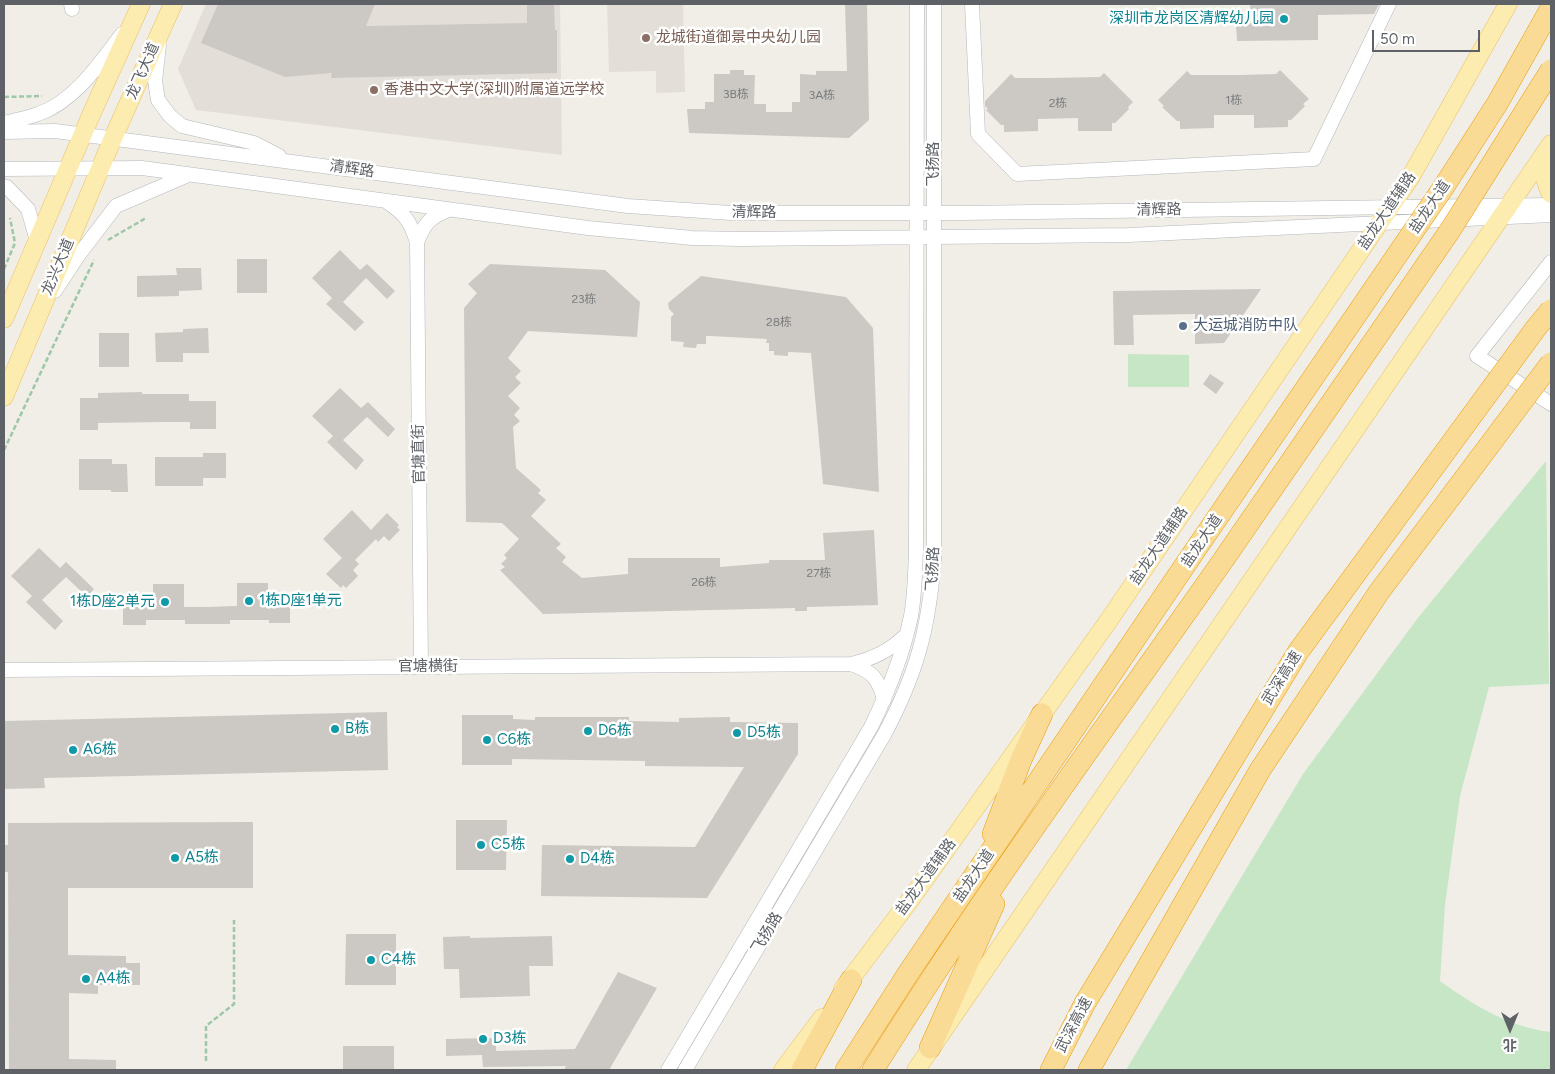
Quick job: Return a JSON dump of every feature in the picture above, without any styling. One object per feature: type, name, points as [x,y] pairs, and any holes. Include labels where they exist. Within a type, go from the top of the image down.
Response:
[{"type":"highway","name":"盐龙大道","points":[[846,1070],[909,972],[1443,188],[1497,104],[1551,8]]},
{"type":"highway","name":"盐龙大道","points":[[873,1070],[1016,855],[1224,559],[1451,229],[1551,70]]},
{"type":"highway","name":"武深高速","points":[[1051,1070],[1085,1003],[1298,652],[1551,310]]},
{"type":"highway","points":[[1088,1070],[1260,770],[1379,592],[1551,363]]},
{"type":"highway","points":[[977,872],[1021,760],[1042,714]]},
{"type":"highway","points":[[930,1048],[1016,855]]},
{"type":"highway","points":[[802,1070],[851,980]]},
{"type":"main road","name":"龙飞大道","points":[[113,138],[173,4]]},
{"type":"main road","name":"盐龙大道辅路","points":[[783,1070],[910,900],[1131,588],[1410,178],[1508,4]]},
{"type":"main road","name":"龙飞大道","points":[[83,135],[139,10]]},
{"type":"main road","name":"龙兴大道","points":[[4,319],[83,135]]},
{"type":"main road","name":"龙兴大道","points":[[4,397],[113,138]]},
{"type":"main road","points":[[1548,149],[1543,170],[1545,183],[1551,194]]},
{"type":"main road","points":[[916,1070],[1548,149]]},
{"type":"street","name":"飞扬路","points":[[668,1070],[866,736],[884,700],[911,616],[916,551],[917,4]]},
{"type":"street","name":"飞扬路","points":[[685,1070],[884,735],[907,688],[917,662],[929,612],[934,559],[934,4]]},
{"type":"street","points":[[972,4],[978,134],[1017,174],[1314,159],[1389,4]]},
{"type":"street","points":[[4,122],[39,114],[54,107],[66,98],[107,54],[139,10]]},
{"type":"street","points":[[162,27],[155,81],[158,100],[170,116],[182,126],[254,143],[289,161]]},
{"type":"street","name":"清辉路","points":[[4,132],[55,131],[628,206],[731,214],[1390,207],[1505,211]]},
{"type":"street","name":"清辉路","points":[[4,168],[142,168],[597,229],[692,238],[1129,235],[1379,223],[1505,211]]},
{"type":"street","points":[[37,319],[78,256],[116,206],[188,175]]},
{"type":"street","points":[[4,187],[7,187],[28,209],[37,241]]},
{"type":"street","name":"官塘直街","points":[[386,201],[402,212],[412,225],[417,242],[421,667]]},
{"type":"street","points":[[1505,211],[1551,204]]},
{"type":"street","name":"官塘直街","points":[[417,242],[423,227],[432,217],[449,209]]},
{"type":"street","points":[[1505,211],[1551,215]]},
{"type":"street","points":[[1551,262],[1478,356],[1551,404]]},
{"type":"street","name":"官塘横街","points":[[4,670],[851,664],[879,656],[906,636]]},
{"type":"street","name":"官塘横街","points":[[851,664],[864,669],[875,678],[884,700]]},
{"type":"path","points":[[4,269],[15,243],[10,218]]},
{"type":"path","points":[[101,244],[146,218]]},
{"type":"path","points":[[4,450],[97,253]]},
{"type":"path","points":[[206,1061],[206,1026],[234,1004],[234,920]]},
{"type":"shaded area","name":"香港中文大学(深圳)附属道远学校","points":[[206,4],[560,4],[562,155],[196,110],[178,69]]},
{"type":"shaded area","name":"龙城街道御景中央幼儿园","points":[[607,4],[683,4],[685,92],[656,93],[656,71],[609,72]]},
{"type":"green space","points":[[1128,354],[1189,355],[1189,387],[1128,387]]},
{"type":"green space","points":[[1546,461],[1549,684],[1489,687],[1460,796],[1445,905],[1440,981],[1492,1014],[1521,1026],[1551,1032],[1551,1070],[1126,1070],[1303,774],[1417,619]]},
{"type":"building","points":[[218,4],[375,4],[366,26],[527,23],[527,4],[554,4],[555,30],[557,30],[557,73],[331,78],[332,73],[285,77],[201,43]]},
{"type":"building","points":[[845,4],[867,4],[869,120],[849,138],[689,133],[687,109],[705,109],[705,102],[714,102],[714,74],[730,74],[730,70],[744,70],[744,75],[755,75],[754,104],[766,104],[766,112],[792,112],[792,102],[800,102],[800,74],[816,75],[816,71],[847,71]]},
{"type":"building","name":"深圳市龙岗区清辉幼儿园","points":[[1250,4],[1379,4],[1374,14],[1318,15],[1318,40],[1237,41],[1236,24],[1251,23]]},
{"type":"building","points":[[1280,70],[1309,99],[1303,104],[1305,106],[1291,120],[1288,120],[1288,127],[1254,128],[1254,115],[1214,115],[1214,128],[1180,129],[1180,121],[1177,121],[1162,107],[1164,106],[1158,100],[1187,71],[1191,75],[1240,75],[1276,74]]},
{"type":"building","points":[[1104,73],[1133,102],[1128,107],[1129,109],[1115,123],[1112,123],[1112,131],[1078,131],[1078,118],[1038,119],[1038,131],[1004,132],[1004,125],[1001,125],[986,110],[988,109],[985,106],[985,101],[1011,74],[1015,78],[1051,78],[1100,77]]},
{"type":"building","points":[[340,250],[360,270],[367,264],[395,291],[387,299],[366,278],[343,302],[364,322],[355,331],[326,304],[332,298],[312,278]]},
{"type":"building","points":[[237,259],[267,259],[267,293],[237,293]]},
{"type":"building","points":[[490,264],[605,270],[640,302],[637,337],[528,331],[508,358],[521,371],[515,377],[521,383],[508,396],[520,408],[514,415],[520,421],[513,427],[516,468],[541,490],[538,493],[546,500],[531,516],[561,544],[556,548],[566,557],[562,562],[582,578],[628,574],[628,558],[720,558],[720,567],[769,563],[769,560],[825,560],[823,533],[874,530],[878,605],[807,607],[807,611],[795,611],[795,608],[543,614],[500,570],[505,567],[501,564],[507,558],[504,555],[519,539],[502,523],[466,522],[464,308],[477,293],[468,284]]},
{"type":"building","points":[[176,268],[201,268],[202,290],[179,291],[179,296],[137,297],[137,276],[177,275]]},
{"type":"building","points":[[701,276],[846,297],[873,328],[879,492],[823,484],[811,353],[788,352],[788,356],[774,355],[774,351],[769,351],[769,343],[766,343],[767,339],[706,336],[706,344],[697,344],[696,348],[683,347],[684,342],[671,341],[671,317],[674,314],[669,309],[668,303]]},
{"type":"building","points":[[1261,289],[1224,343],[1195,344],[1195,314],[1133,315],[1134,345],[1114,345],[1113,291]]},
{"type":"building","points":[[208,328],[209,353],[183,353],[183,362],[156,362],[155,333],[183,332],[183,329]]},
{"type":"building","points":[[99,333],[129,333],[129,367],[99,367]]},
{"type":"building","points":[[1210,374],[1224,383],[1216,394],[1203,384]]},
{"type":"building","points":[[340,388],[361,408],[368,402],[395,429],[388,437],[367,417],[343,440],[364,460],[356,470],[327,442],[333,436],[312,416]]},
{"type":"building","points":[[142,392],[142,394],[189,394],[189,401],[216,401],[216,429],[190,429],[190,422],[162,422],[98,423],[98,430],[80,430],[80,398],[98,398],[98,393]]},
{"type":"building","points":[[203,453],[226,453],[226,478],[203,478],[203,486],[155,486],[155,457],[203,457]]},
{"type":"building","points":[[79,459],[112,459],[112,464],[127,464],[128,492],[79,490]]},
{"type":"building","points":[[352,510],[371,530],[387,513],[399,525],[397,527],[400,530],[389,541],[384,536],[378,542],[376,539],[355,560],[359,564],[353,570],[358,576],[346,588],[343,585],[341,588],[326,574],[342,558],[323,539]]},
{"type":"building","points":[[39,548],[60,568],[66,562],[94,589],[87,597],[66,577],[42,600],[63,621],[55,630],[26,602],[32,596],[11,576]]},
{"type":"building","points":[[237,583],[268,583],[268,606],[290,606],[290,623],[269,623],[269,620],[230,620],[230,624],[185,624],[185,620],[146,620],[146,625],[123,625],[123,607],[153,607],[153,584],[184,584],[184,607],[207,607],[237,606]]},
{"type":"building","points":[[387,712],[388,770],[44,778],[45,788],[4,789],[4,721]]},
{"type":"building","points":[[462,715],[513,715],[513,719],[535,720],[535,717],[629,717],[629,721],[679,722],[679,718],[730,717],[730,722],[798,723],[798,754],[707,898],[541,896],[542,845],[695,847],[744,767],[645,766],[645,761],[512,759],[512,765],[462,765]]},
{"type":"building","name":"C5栋","points":[[456,820],[507,820],[506,870],[456,870]]},
{"type":"building","points":[[253,822],[253,888],[68,888],[68,955],[126,956],[126,963],[140,963],[140,985],[98,985],[98,994],[69,993],[69,1059],[116,1060],[116,1070],[9,1070],[8,872],[4,872],[4,845],[8,845],[8,823]]},
{"type":"building","name":"C4栋","points":[[346,934],[396,934],[396,985],[345,985]]},
{"type":"building","points":[[470,936],[470,938],[552,936],[553,966],[529,966],[530,996],[460,998],[459,969],[444,969],[443,937]]},
{"type":"building","points":[[618,972],[657,988],[609,1070],[564,1070],[566,1066],[483,1067],[482,1055],[446,1056],[446,1039],[496,1038],[496,1051],[575,1049]]},
{"type":"building","points":[[343,1046],[394,1046],[394,1070],[343,1070]]},
{"type":"place","name":"深圳市龙岗区清辉幼儿园","points":[[1284,19]]},
{"type":"place","name":"龙城街道御景中央幼儿园","points":[[646,38]]},
{"type":"place","name":"香港中文大学(深圳)附属道远学校","points":[[374,90]]},
{"type":"place","name":"大运城消防中队","points":[[1183,326]]},
{"type":"place","name":"1栋D座1单元","points":[[249,601]]},
{"type":"place","name":"1栋D座2单元","points":[[165,602]]},
{"type":"place","name":"B栋","points":[[335,729]]},
{"type":"place","name":"D6栋","points":[[588,731]]},
{"type":"place","name":"D5栋","points":[[737,733]]},
{"type":"place","name":"C6栋","points":[[487,740]]},
{"type":"place","name":"A6栋","points":[[73,750]]},
{"type":"place","name":"C5栋","points":[[481,845]]},
{"type":"place","name":"A5栋","points":[[175,858]]},
{"type":"place","name":"D4栋","points":[[570,859]]},
{"type":"place","name":"C4栋","points":[[371,960]]},
{"type":"place","name":"A4栋","points":[[86,979]]},
{"type":"place","name":"D3栋","points":[[483,1039]]}]
